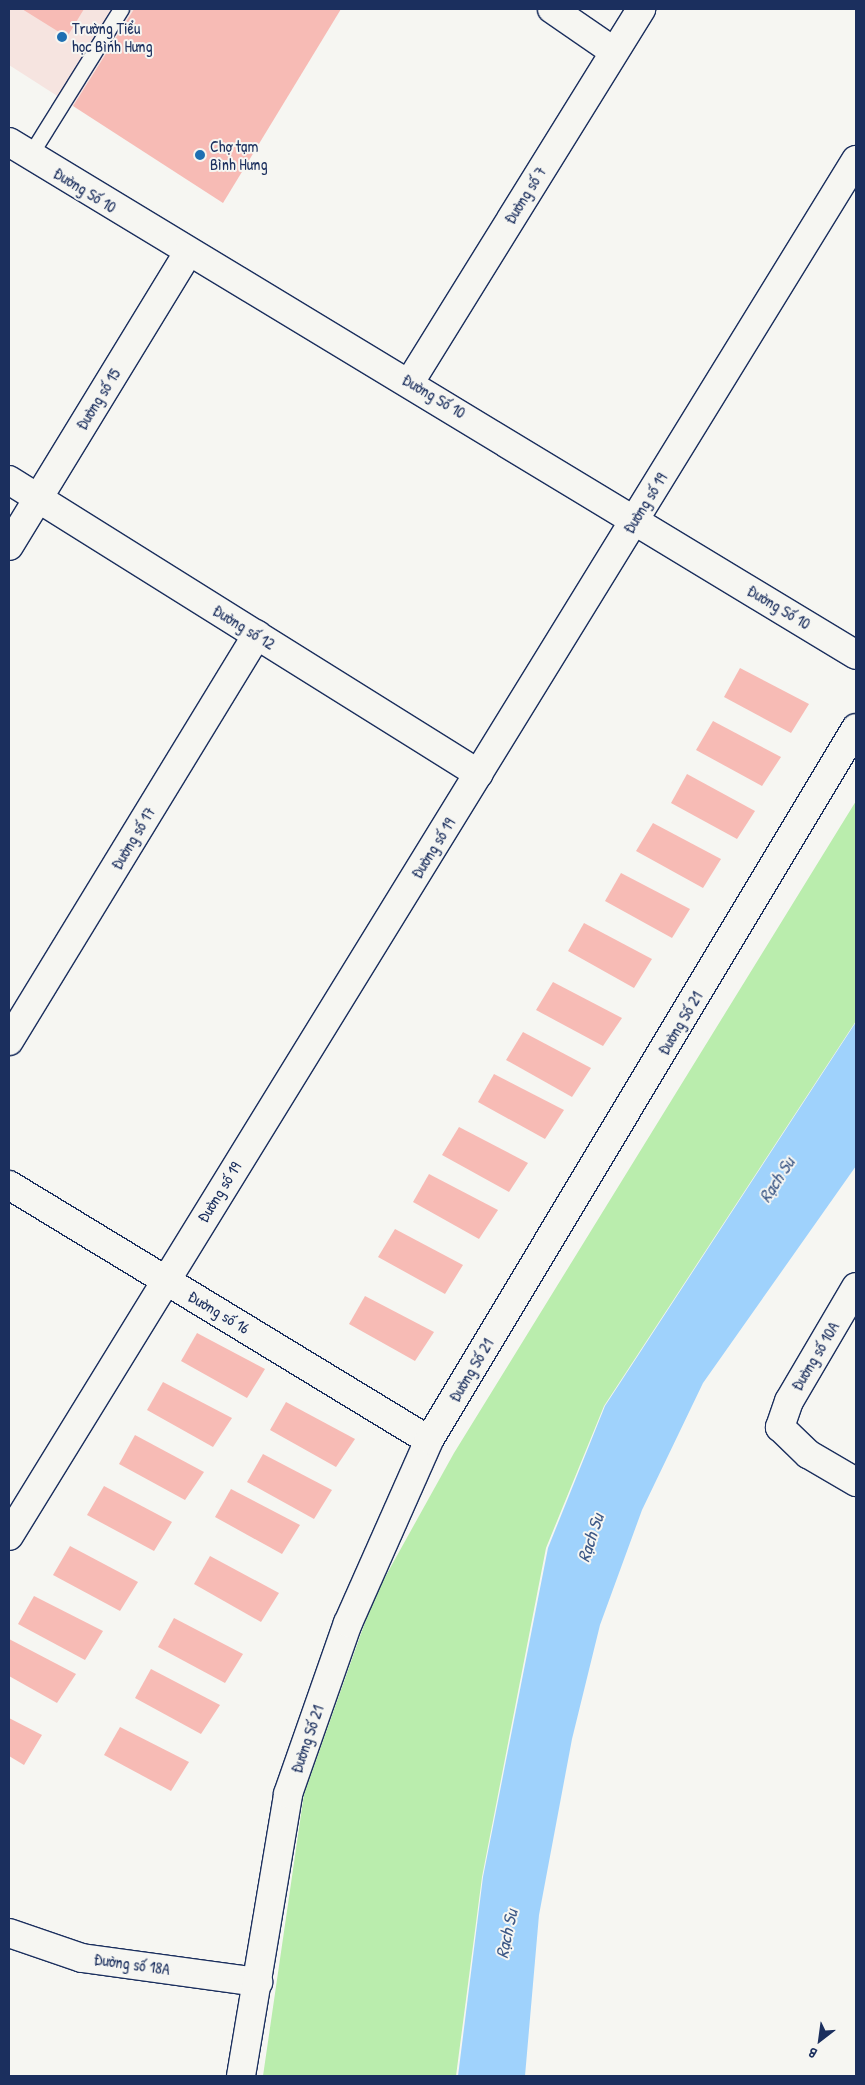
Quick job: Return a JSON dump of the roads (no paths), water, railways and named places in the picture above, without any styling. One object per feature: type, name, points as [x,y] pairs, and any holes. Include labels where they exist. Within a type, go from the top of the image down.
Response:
[{"type":"street","points":[[552,9],[614,51]]},
{"type":"street","name":"Đường số 7","points":[[410,382],[641,9]]},
{"type":"street","name":"Đường Số 10","points":[[19,148],[188,253],[410,382],[856,654]]},
{"type":"street","name":"Đường số 19","points":[[9,1536],[165,1279],[479,774],[856,160]]},
{"type":"street","name":"Đường số 15","points":[[9,546],[188,253]]},
{"type":"street","name":"Đường số 12","points":[[9,480],[479,774]]},
{"type":"street","name":"Đường số 17","points":[[9,1041],[257,635]]},
{"type":"street","name":"Đường Số 21","points":[[241,2076],[288,1794],[348,1623],[429,1440],[856,728]]},
{"type":"street","name":"Đường số 16","points":[[9,1184],[429,1440]]},
{"type":"street","name":"Đường số 10A","points":[[856,1287],[789,1401],[780,1428],[808,1454],[856,1482]]},
{"type":"street","name":"Đường số 18A","points":[[9,1933],[82,1958],[258,1982]]},
{"type":"lane","points":[[19,148],[121,9]]},
{"type":"water","name":"Rạch Su","points":[[856,1022],[856,1166],[703,1383],[642,1510],[600,1625],[572,1739],[539,1915],[525,2076],[458,2076],[483,1877],[548,1548],[605,1406]]},
{"type":"place","name":"Trường Tiểu học Bình Hưng","points":[[62,37]]},
{"type":"place","name":"Chợ tạm Bình Hưng","points":[[200,155]]}]
